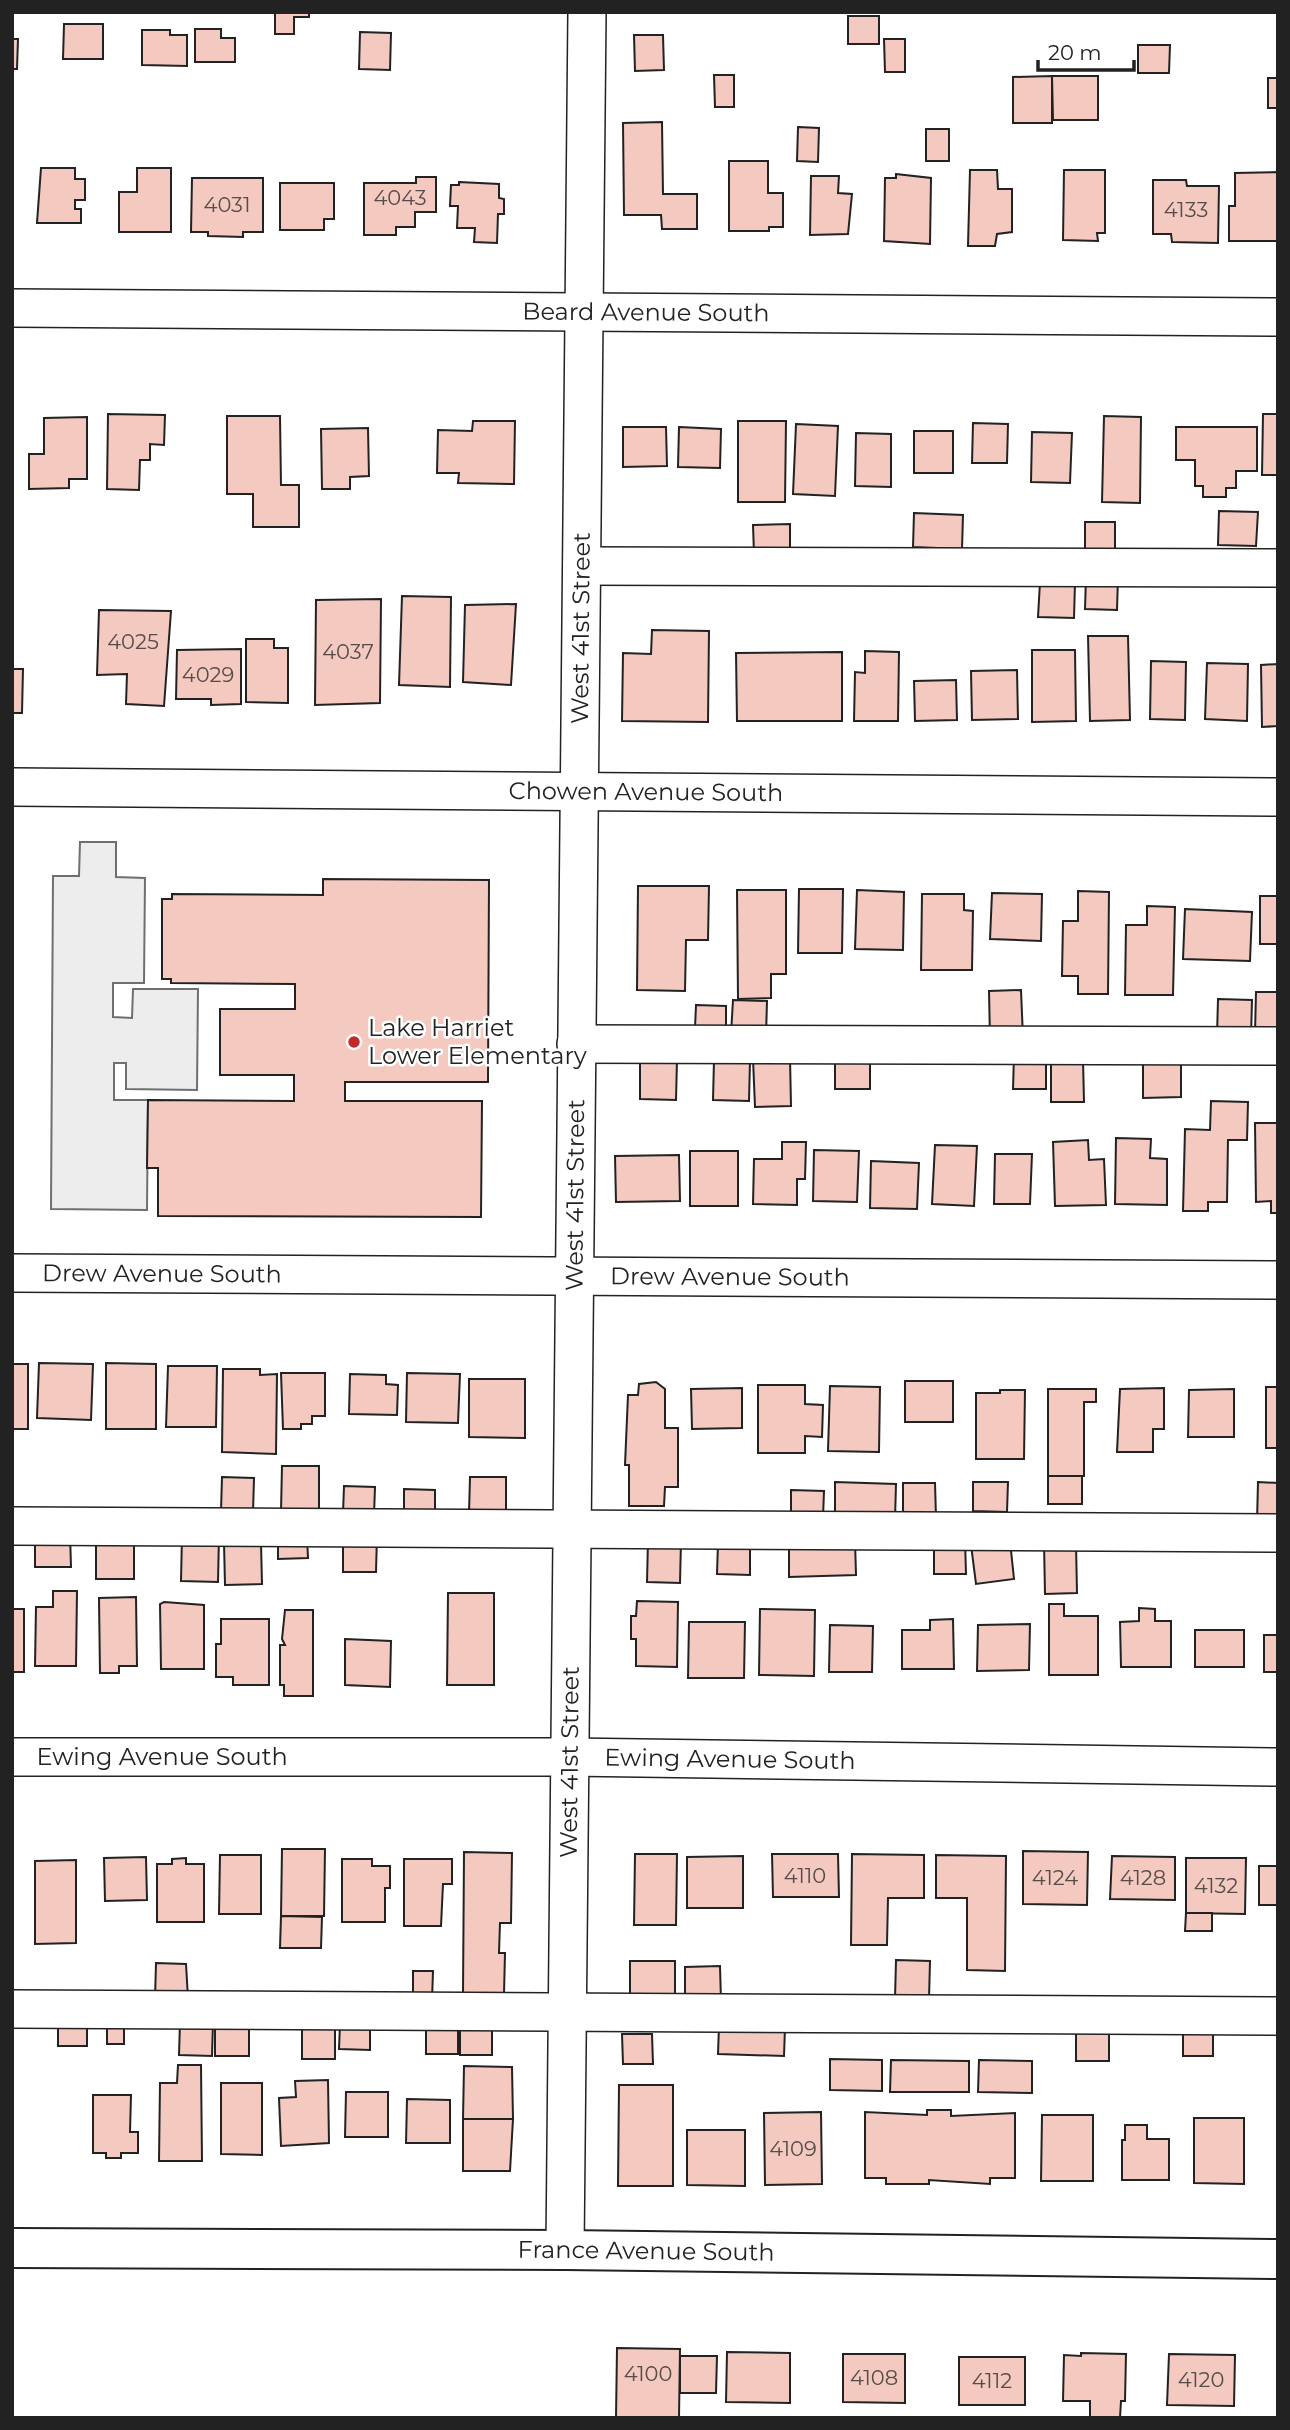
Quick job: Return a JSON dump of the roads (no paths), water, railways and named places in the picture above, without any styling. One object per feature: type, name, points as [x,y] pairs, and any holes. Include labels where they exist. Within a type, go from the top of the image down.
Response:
[{"type":"main road","name":"France Avenue South","points":[[12,2248],[565,2250],[1278,2259]]},
{"type":"street","name":"West 41st Street","points":[[565,2250],[587,12]]},
{"type":"street","name":"Beard Avenue South","points":[[12,307],[1278,317]]},
{"type":"street","points":[[582,566],[1278,568]]},
{"type":"street","name":"Chowen Avenue South","points":[[12,787],[579,789],[1278,797]]},
{"type":"street","points":[[576,1044],[1278,1046]]},
{"type":"street","name":"Drew Avenue South","points":[[12,1273],[1278,1280]]},
{"type":"street","points":[[12,1527],[1278,1533]]},
{"type":"street","name":"Ewing Avenue South","points":[[12,1757],[569,1757],[1278,1767]]},
{"type":"street","points":[[12,2009],[1278,2016]]},
{"type":"place","name":"Lake Harriet Lower Elementary","points":[[354,1042]]}]
